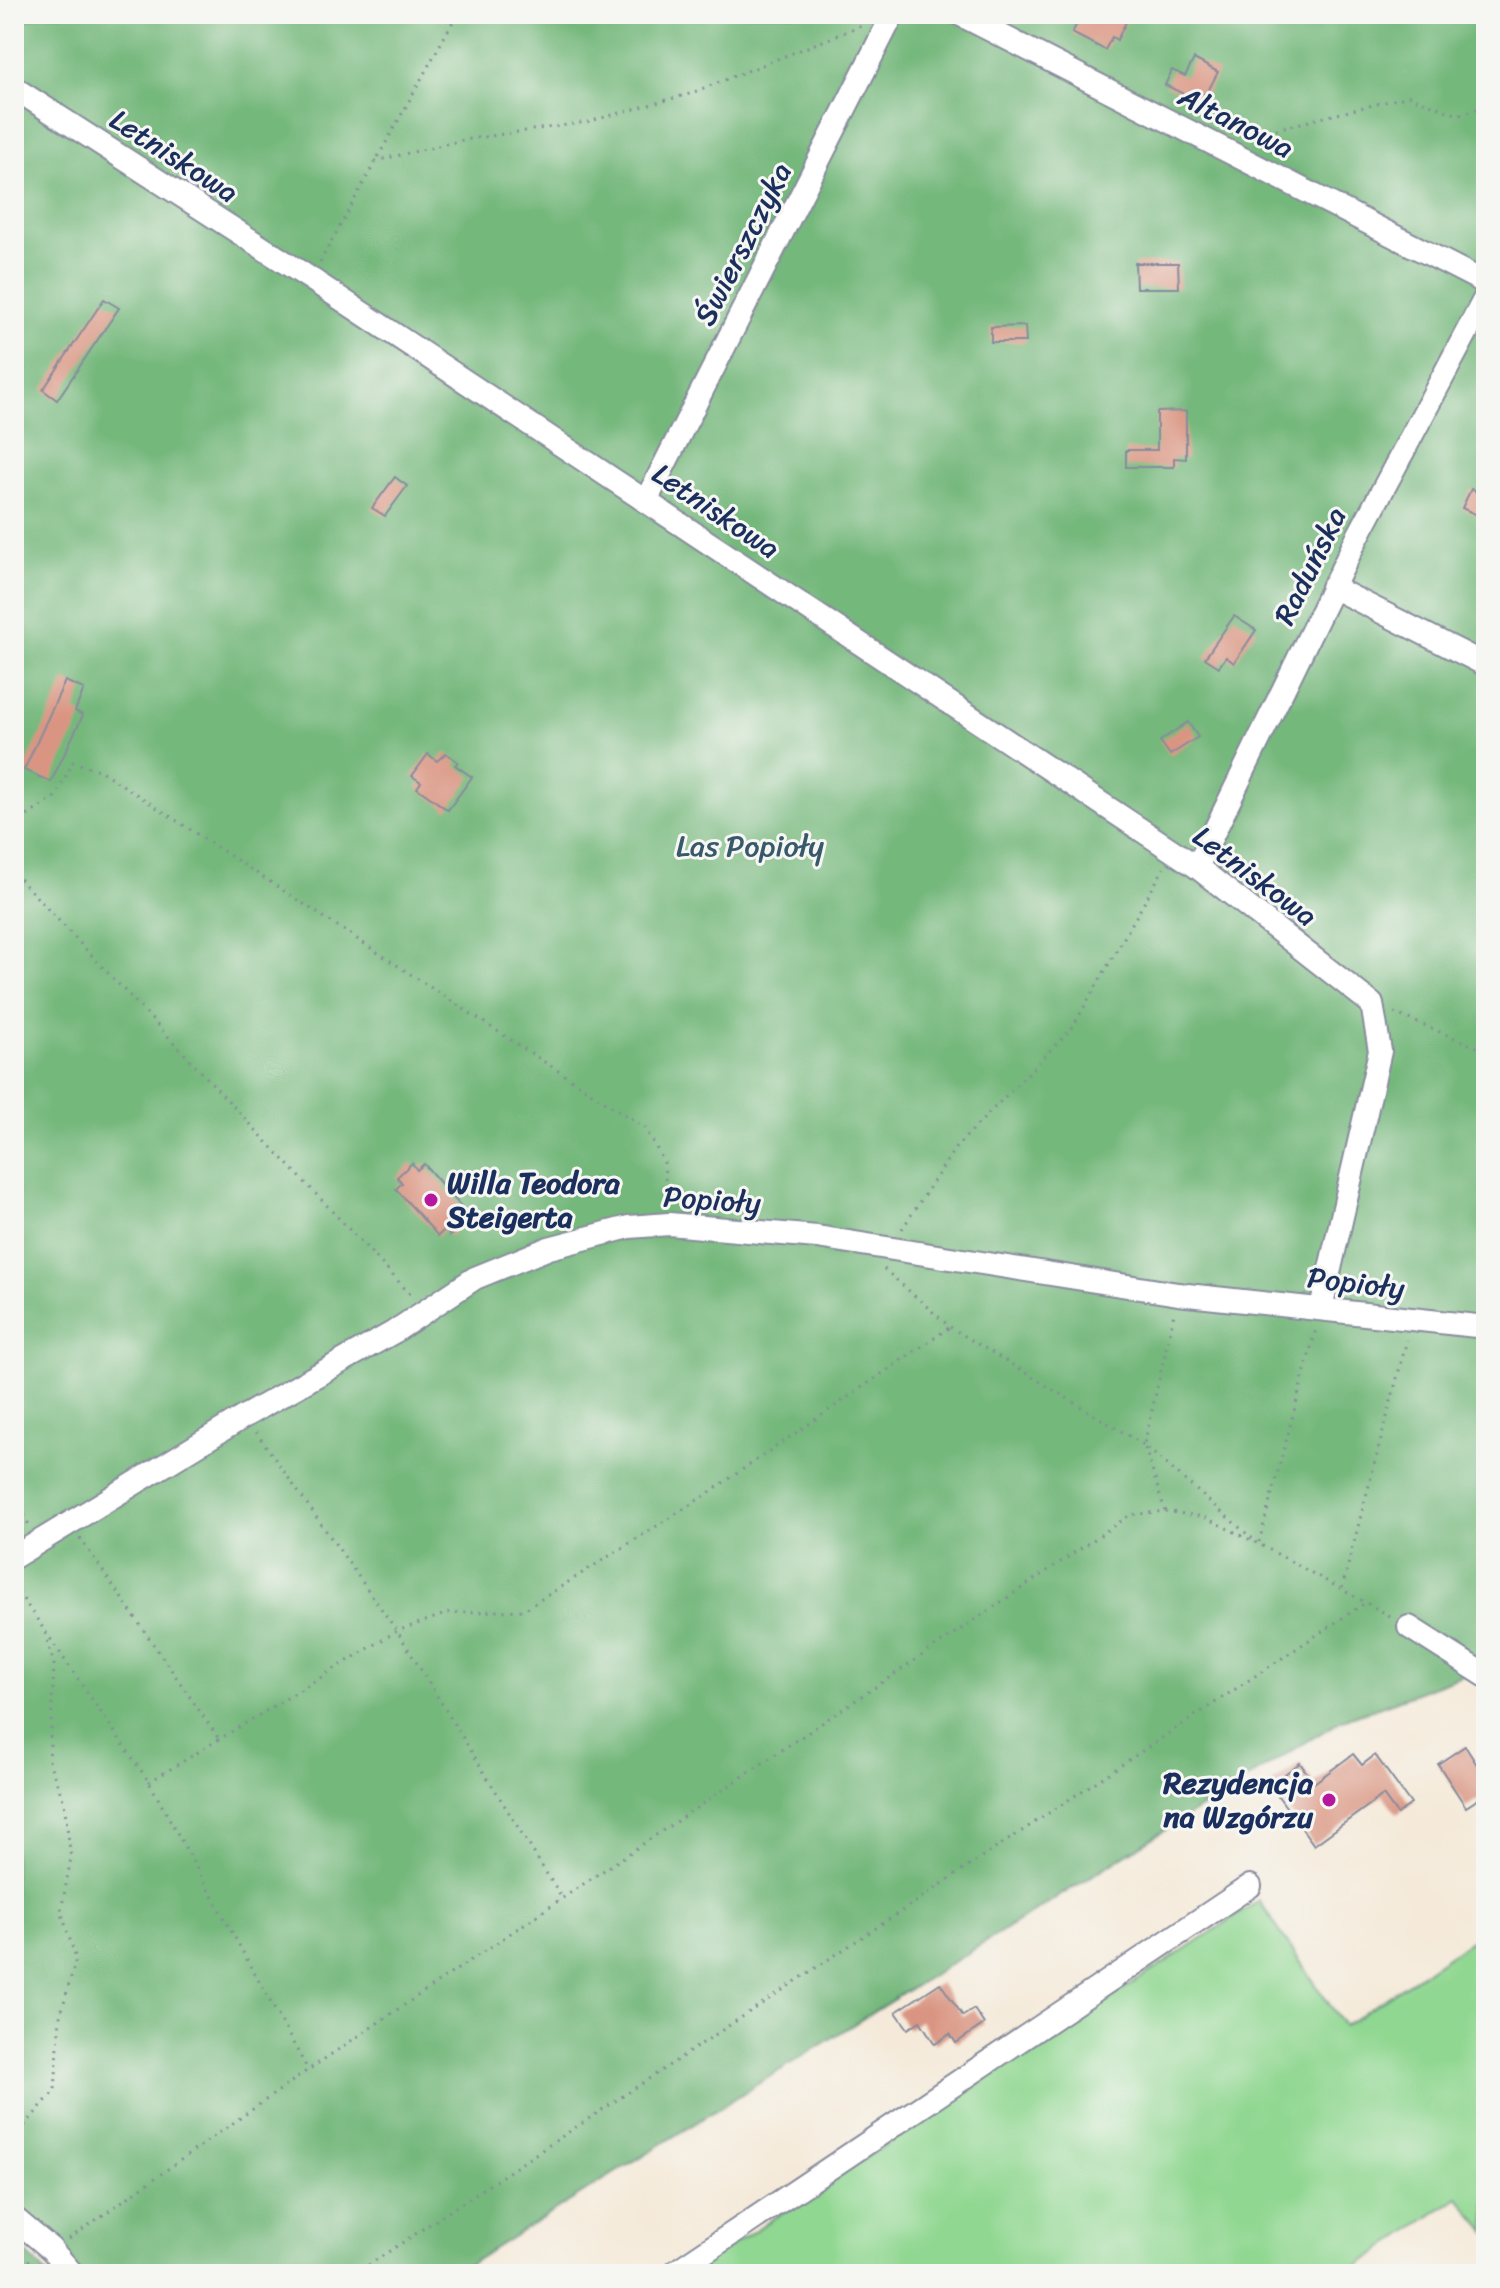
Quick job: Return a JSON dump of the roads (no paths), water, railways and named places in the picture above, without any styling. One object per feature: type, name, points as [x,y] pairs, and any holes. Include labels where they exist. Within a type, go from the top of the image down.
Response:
[{"type":"street","name":"Świerszczyka","points":[[646,501],[893,14]]},
{"type":"street","name":"Altanowa","points":[[959,14],[1486,283]]},
{"type":"street","name":"Letniskowa","points":[[14,88],[311,279],[1174,851],[1372,1004],[1380,1051],[1321,1308]]},
{"type":"street","name":"Raduńska","points":[[1197,867],[1332,587],[1486,296]]},
{"type":"street","points":[[1332,587],[1486,665]]},
{"type":"street","name":"Popioły","points":[[14,1557],[245,1416],[379,1341],[475,1278],[549,1248],[629,1227],[669,1224],[817,1237],[857,1246],[1178,1294],[1486,1327]]},
{"type":"street","points":[[1409,1627],[1486,1676]]},
{"type":"street","points":[[672,2274],[1250,1886]]},
{"type":"street","points":[[14,2218],[51,2249],[73,2274]]},
{"type":"place","name":"Willa Teodora Steigerta","points":[[431,1200]]},
{"type":"place","name":"Rezydencja na Wzgórzu","points":[[1329,1800]]},
{"type":"park label","name":"Las Popioły","points":[[750,846]]}]
